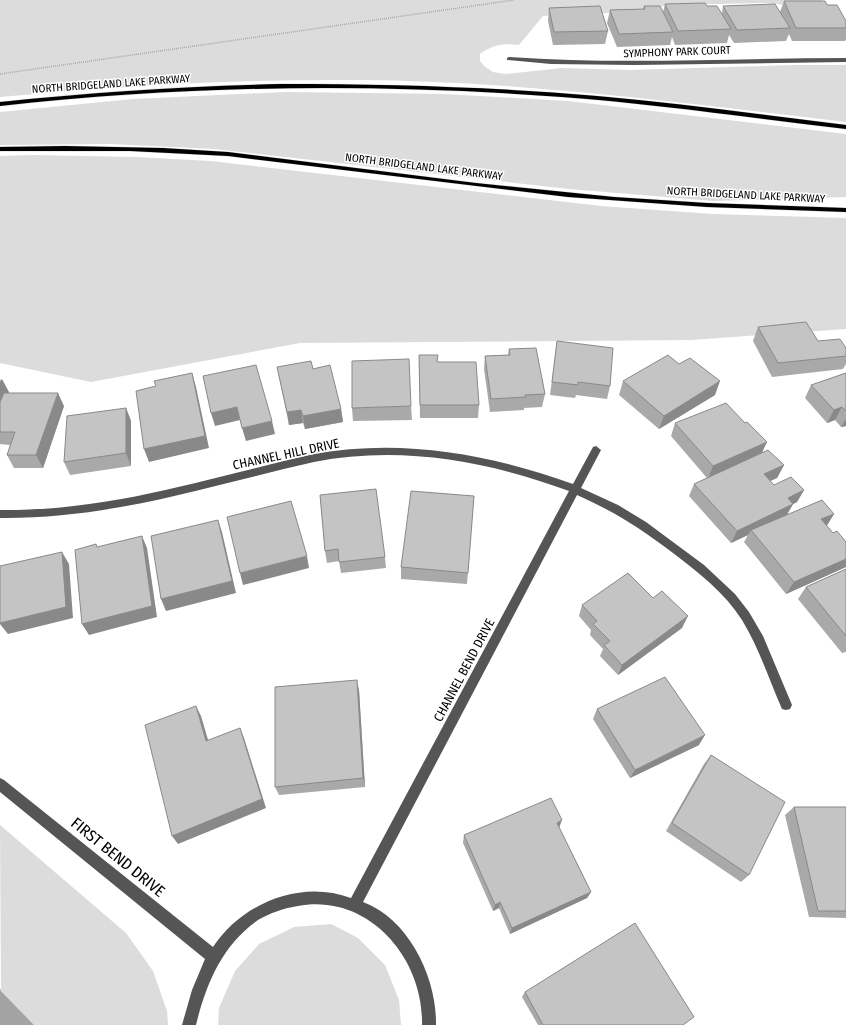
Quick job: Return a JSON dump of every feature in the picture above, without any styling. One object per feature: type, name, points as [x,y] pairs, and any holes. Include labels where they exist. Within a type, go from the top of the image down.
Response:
[{"type":"main road","name":"NORTH BRIDGELAND LAKE PARKWAY","points":[[0,104],[129,92],[220,88],[330,86],[450,88],[564,95],[846,127]]},
{"type":"main road","name":"NORTH BRIDGELAND LAKE PARKWAY","points":[[0,150],[76,147],[259,157],[476,185],[606,199],[745,208],[846,210]]},
{"type":"street","name":"SYMPHONY PARK COURT","points":[[509,59],[558,63],[607,64],[846,60]]},
{"type":"street","name":"CHANNEL BEND DRIVE","points":[[355,904],[596,450]]},
{"type":"street","name":"CHANNEL HILL DRIVE","points":[[0,514],[19,515],[66,512],[109,506],[163,496],[337,454],[404,451],[470,460],[519,471],[576,489],[608,504],[648,528],[694,563],[736,603],[760,639],[786,705]]},
{"type":"street","name":"FIRST BEND DRIVE","points":[[0,784],[214,957]]},
{"type":"street","points":[[189,1025],[197,991],[214,957],[228,938],[240,927],[267,908],[289,900],[313,896],[337,898],[355,904],[374,913],[392,928],[407,947],[418,968],[425,992],[429,1025]]},
{"type":"path","points":[[0,74],[514,0]]},
{"type":"shaded area","points":[[0,0],[823,0],[813,8],[766,3],[674,5],[607,13],[543,16],[519,45],[503,44],[489,48],[480,54],[480,61],[484,66],[493,72],[505,74],[562,68],[629,70],[793,65],[846,65],[846,122],[602,94],[480,84],[419,81],[313,80],[223,82],[0,97]]},
{"type":"shaded area","points":[[286,92],[444,94],[568,101],[846,134],[846,197],[714,201],[569,189],[214,149],[110,144],[0,145],[0,112],[133,99]]},
{"type":"shaded area","points":[[33,155],[136,157],[211,161],[601,206],[713,214],[846,218],[846,329],[691,340],[300,343],[91,382],[0,363],[0,156]]},
{"type":"shaded area","points":[[0,825],[126,933],[153,971],[167,1011],[168,1025],[34,1025],[1,991]]},
{"type":"shaded area","points":[[331,924],[358,938],[385,965],[399,1000],[401,1025],[218,1025],[219,1008],[235,971],[259,944],[294,927]]},
{"type":"shaded area","points":[[0,988],[1,991],[34,1025],[0,1025]]},
{"type":"building","points":[[784,1],[825,1],[827,5],[837,5],[846,21],[846,28],[796,28]]},
{"type":"building","points":[[705,3],[707,6],[717,6],[731,29],[678,31],[665,4]]},
{"type":"building","points":[[775,4],[790,28],[737,30],[723,6]]},
{"type":"building","points":[[600,6],[608,31],[554,32],[549,8]]},
{"type":"building","points":[[644,6],[660,6],[673,32],[619,34],[610,10],[645,9]]},
{"type":"building","points":[[806,322],[818,341],[840,339],[846,348],[846,356],[778,363],[758,327]]},
{"type":"building","points":[[557,341],[613,348],[610,386],[578,382],[578,385],[552,382]]},
{"type":"building","points":[[536,348],[545,394],[525,395],[526,397],[491,399],[485,356],[510,355],[509,349]]},
{"type":"building","points":[[419,355],[438,355],[437,362],[476,362],[479,405],[420,405]]},
{"type":"building","points":[[668,355],[679,364],[690,358],[720,381],[664,416],[623,381]]},
{"type":"building","points":[[409,359],[411,406],[352,408],[352,361]]},
{"type":"building","points":[[311,361],[313,369],[330,365],[341,409],[303,416],[301,410],[287,412],[277,367]]},
{"type":"building","points":[[256,365],[272,421],[242,428],[237,407],[211,413],[203,376]]},
{"type":"building","points":[[192,373],[205,436],[144,449],[136,391],[156,386],[154,381]]},
{"type":"building","points":[[846,373],[846,411],[842,407],[834,410],[811,385]]},
{"type":"building","points":[[4,393],[58,393],[36,455],[7,455],[15,432],[0,432],[0,402]]},
{"type":"building","points":[[726,403],[745,423],[747,422],[767,442],[713,466],[675,423]]},
{"type":"building","points":[[126,408],[126,453],[64,462],[67,416]]},
{"type":"building","points":[[768,450],[784,465],[764,474],[774,485],[791,477],[804,490],[788,498],[793,504],[737,531],[694,484]]},
{"type":"building","points":[[376,489],[385,557],[339,562],[338,549],[325,551],[320,495]]},
{"type":"building","points":[[411,491],[474,496],[468,573],[401,567]]},
{"type":"building","points":[[822,500],[834,514],[821,519],[833,533],[837,531],[846,542],[846,559],[794,582],[751,530]]},
{"type":"building","points":[[291,501],[307,556],[240,573],[227,517]]},
{"type":"building","points":[[218,520],[232,581],[161,599],[151,536]]},
{"type":"building","points":[[142,536],[152,606],[82,624],[75,550],[96,544],[97,547]]},
{"type":"building","points":[[62,552],[66,607],[0,623],[0,566]]},
{"type":"building","points":[[846,569],[846,636],[806,587]]},
{"type":"building","points":[[628,573],[653,598],[662,591],[688,616],[622,665],[604,645],[610,641],[593,624],[597,621],[582,605]]},
{"type":"building","points":[[665,677],[705,735],[635,770],[597,709]]},
{"type":"building","points":[[357,680],[363,778],[275,787],[275,687]]},
{"type":"building","points":[[196,706],[206,741],[240,728],[262,799],[172,836],[145,725]]},
{"type":"building","points":[[711,755],[785,802],[749,875],[672,823]]},
{"type":"building","points":[[551,798],[562,820],[557,823],[591,892],[512,928],[500,902],[495,905],[464,835]]},
{"type":"building","points":[[794,807],[846,807],[846,911],[818,911]]},
{"type":"building","points":[[635,923],[694,1017],[683,1025],[543,1025],[525,992]]}]
